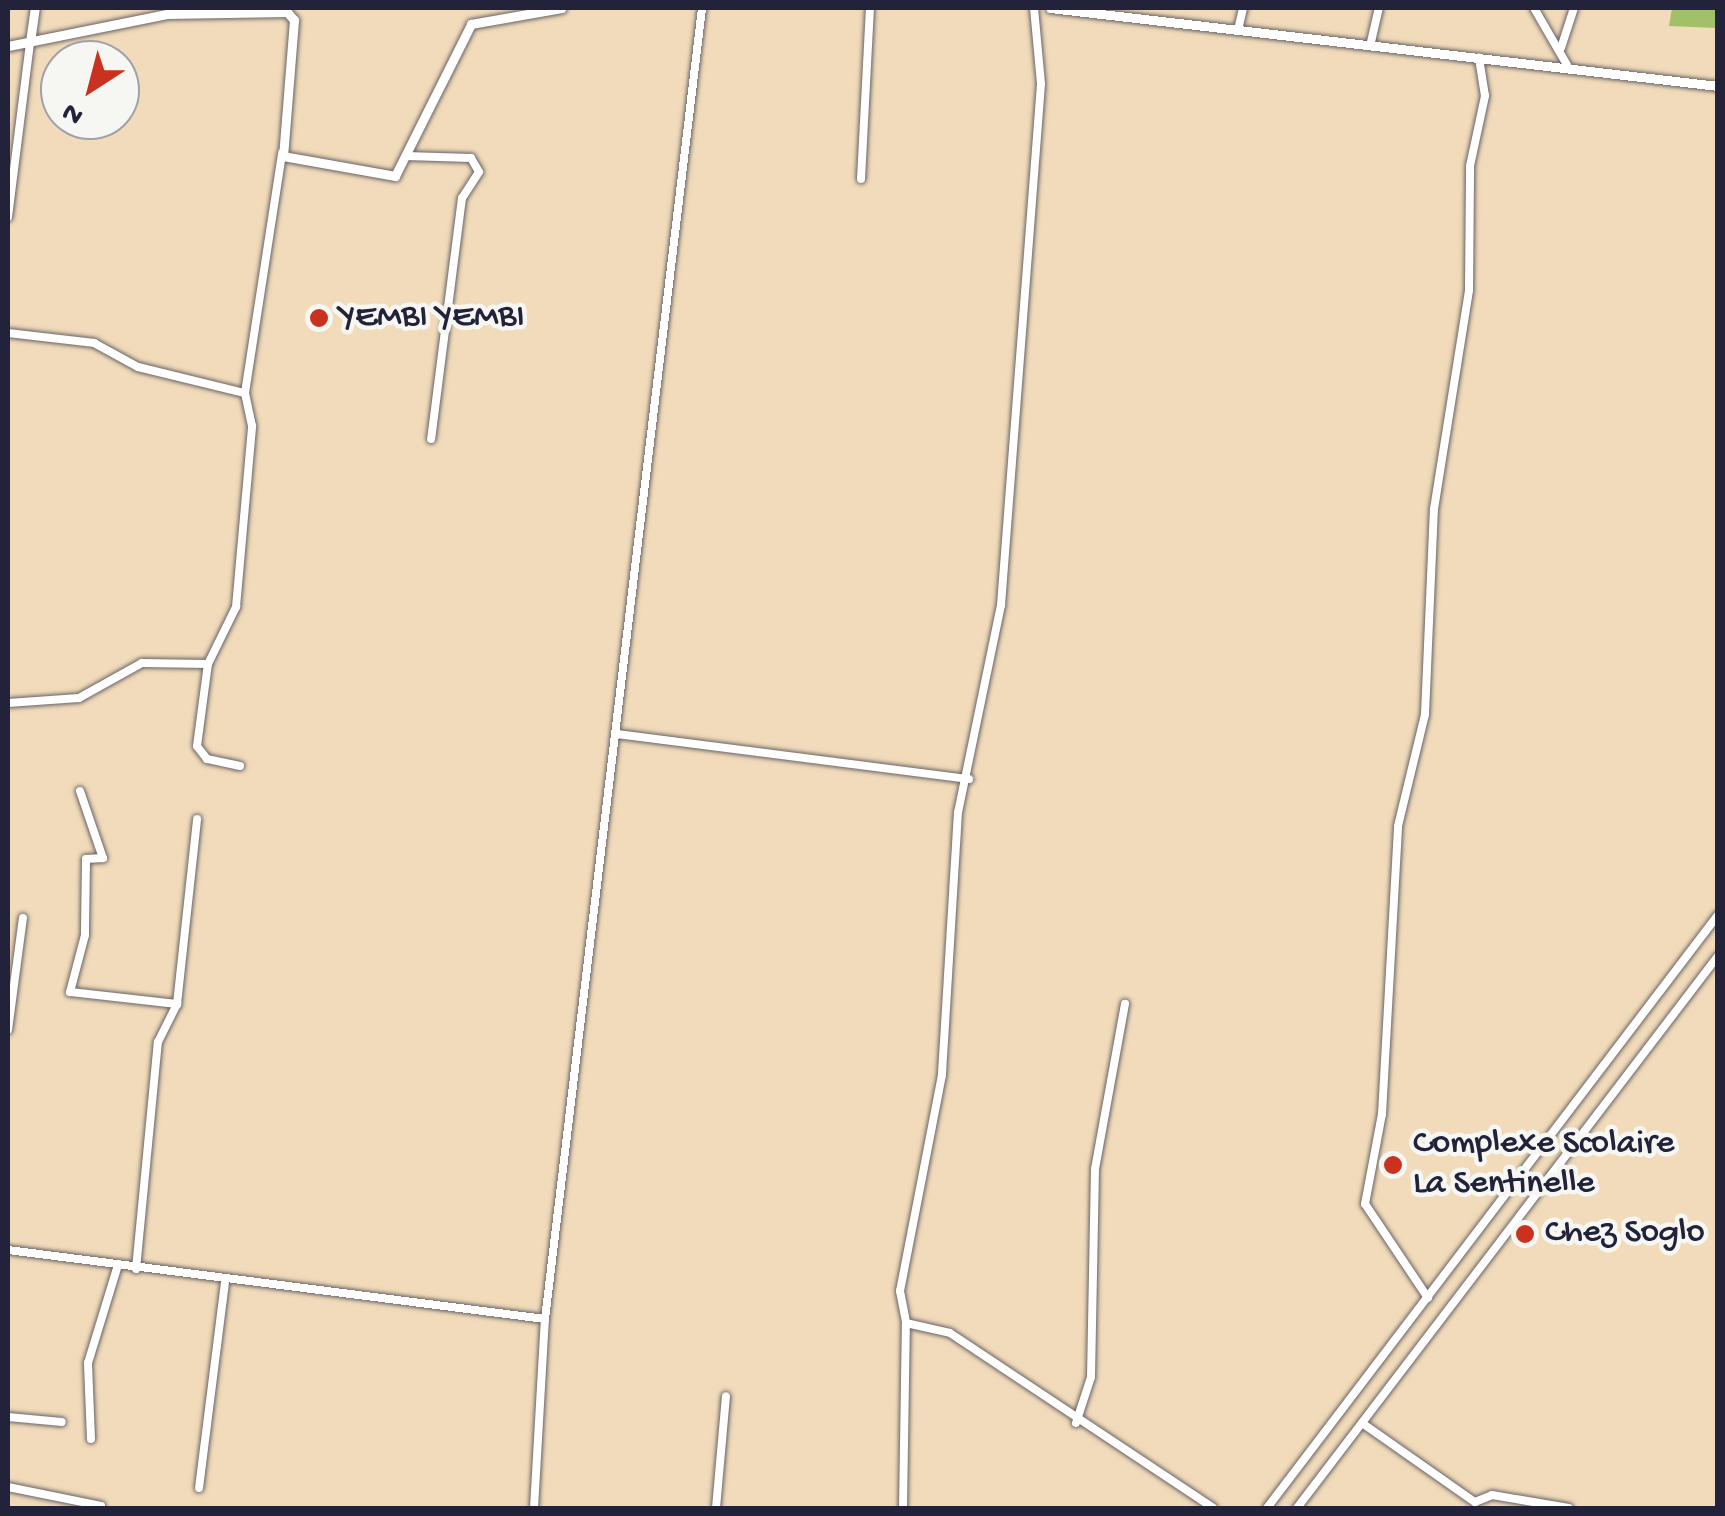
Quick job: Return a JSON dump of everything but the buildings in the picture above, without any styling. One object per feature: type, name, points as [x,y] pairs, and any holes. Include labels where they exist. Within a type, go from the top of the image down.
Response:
[{"type":"street","points":[[8,217],[35,8]]},
{"type":"street","points":[[282,152],[292,163],[387,176],[406,156],[471,24],[562,8]]},
{"type":"street","points":[[534,1508],[544,1319],[702,8]]},
{"type":"street","points":[[860,179],[870,8]]},
{"type":"street","points":[[902,1508],[906,1323],[900,1290],[942,1075],[958,812],[968,779],[1002,592],[1041,84],[1034,8]]},
{"type":"street","points":[[1050,8],[1371,42],[1718,86]]},
{"type":"street","points":[[1238,30],[1243,8]]},
{"type":"street","points":[[1371,42],[1379,8]]},
{"type":"street","points":[[1534,8],[1562,48],[1567,65]]},
{"type":"street","points":[[1562,48],[1574,8]]},
{"type":"street","points":[[8,46],[167,14],[287,12],[294,20],[282,152],[245,393],[252,426],[236,607],[208,664],[197,746],[207,759],[240,766]]},
{"type":"street","points":[[1428,1298],[1365,1204],[1382,1114],[1398,826],[1425,714],[1434,509],[1468,290],[1470,166],[1484,96],[1479,56]]},
{"type":"street","points":[[406,156],[471,158],[480,172],[462,198],[431,439]]},
{"type":"street","points":[[8,333],[94,343],[138,367],[245,393]]},
{"type":"street","points":[[8,704],[78,698],[142,664],[208,664]]},
{"type":"street","points":[[617,734],[968,779]]},
{"type":"street","points":[[80,791],[102,858],[86,860],[85,935],[70,992],[178,1004]]},
{"type":"street","points":[[136,1269],[158,1042],[178,1004],[197,819]]},
{"type":"street","points":[[1268,1508],[1718,916]]},
{"type":"street","points":[[8,1030],[23,918]]},
{"type":"street","points":[[1297,1508],[1718,956]]},
{"type":"street","points":[[1076,1423],[1091,1377],[1095,1169],[1125,1004]]},
{"type":"street","points":[[8,1250],[225,1282],[544,1319]]},
{"type":"street","points":[[91,1439],[88,1364],[118,1266]]},
{"type":"street","points":[[198,1488],[225,1282]]},
{"type":"street","points":[[906,1323],[950,1333],[1076,1423],[1213,1508]]},
{"type":"street","points":[[716,1508],[726,1396]]},
{"type":"street","points":[[8,1417],[62,1422]]},
{"type":"street","points":[[1362,1423],[1476,1502],[1492,1495],[1569,1508]]},
{"type":"street","points":[[8,1487],[101,1506]]},
{"type":"green space","points":[[1672,8],[1717,8],[1717,28],[1669,26]]},
{"type":"place","name":"YEMBI YEMBI","points":[[319,318]]},
{"type":"place","name":"Complexe Scolaire La Sentinelle","points":[[1393,1165]]},
{"type":"place","name":"Chez Soglo","points":[[1525,1234]]}]
